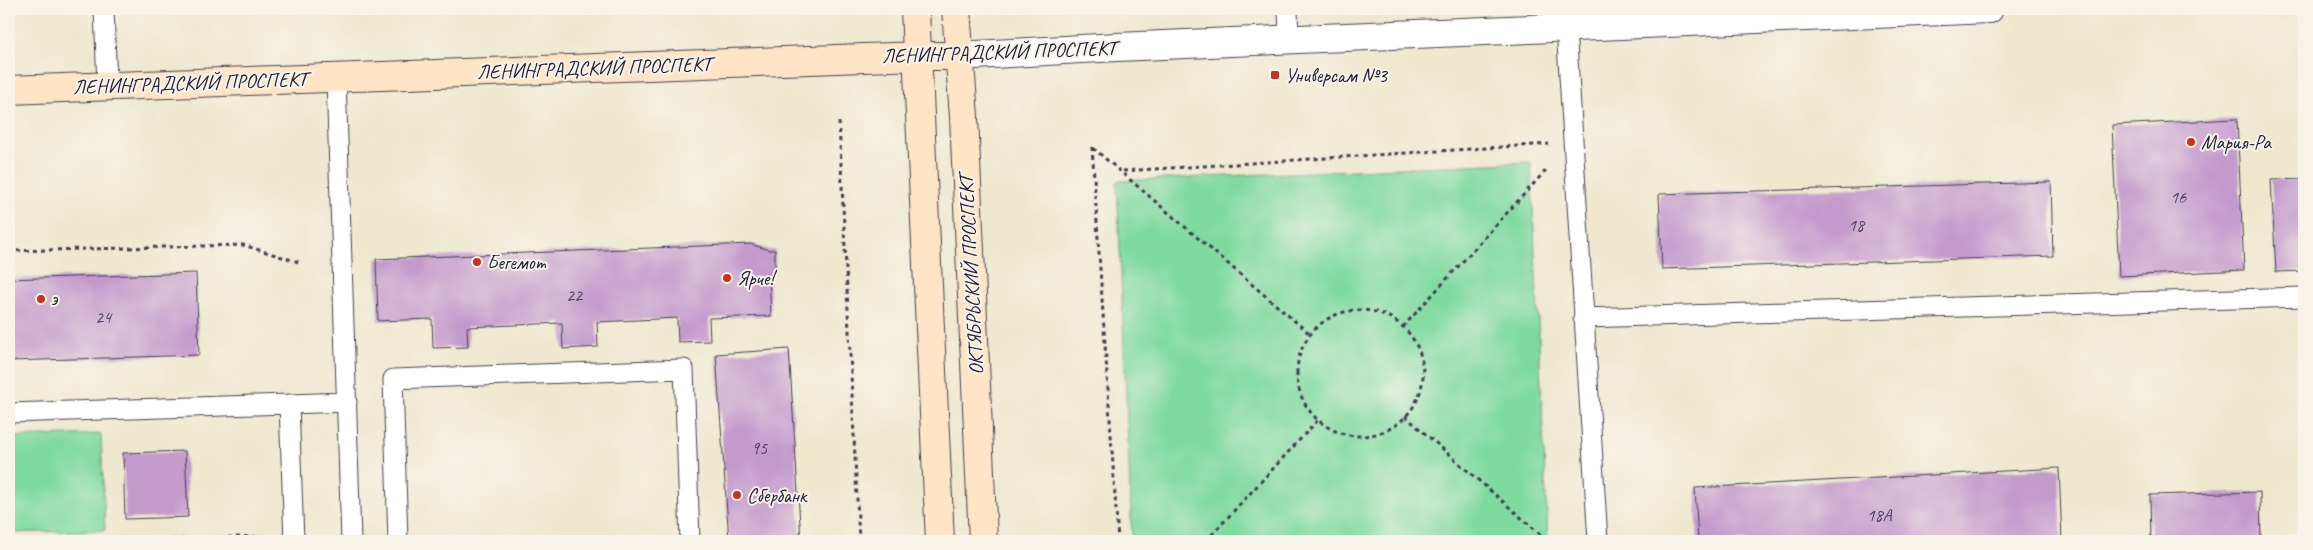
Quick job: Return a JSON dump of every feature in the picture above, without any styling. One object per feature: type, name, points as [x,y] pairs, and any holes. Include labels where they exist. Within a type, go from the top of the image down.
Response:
[{"type":"main road","points":[[916,9],[940,541]]},
{"type":"main road","name":"ОКТЯБРЬСКИЙ ПРОСПЕКТ","points":[[956,9],[964,117],[983,541]]},
{"type":"main road","name":"ЛЕНИНГРАДСКИЙ ПРОСПЕКТ","points":[[9,90],[958,56]]},
{"type":"street","name":"ЛЕНИНГРАДСКИЙ ПРОСПЕКТ","points":[[958,56],[1289,39],[1566,28],[1831,12],[1989,9]]},
{"type":"lane","points":[[104,9],[107,86]]},
{"type":"lane","points":[[1288,9],[1289,39]]},
{"type":"lane","points":[[1566,28],[1582,318],[1598,541]]},
{"type":"lane","points":[[336,78],[351,541]]},
{"type":"lane","points":[[1582,318],[2304,297]]},
{"type":"lane","points":[[398,541],[393,379],[684,369],[690,541]]},
{"type":"lane","points":[[9,413],[347,402]]},
{"type":"lane","points":[[289,404],[293,538]]},
{"type":"path","points":[[839,122],[859,541]]},
{"type":"path","points":[[1122,171],[1572,142]]},
{"type":"path","points":[[1403,326],[1572,142]]},
{"type":"path","points":[[1118,541],[1092,148],[1122,171],[1311,335]]},
{"type":"path","points":[[9,252],[243,245],[302,263]]},
{"type":"path","points":[[1352,311],[1370,311],[1387,316],[1403,326],[1414,339],[1421,356],[1423,374],[1420,391],[1413,408],[1386,431],[1368,436],[1350,436],[1333,430],[1318,420],[1307,407],[1299,390],[1297,372],[1300,355],[1311,335],[1320,325],[1335,316],[1352,311]]},
{"type":"path","points":[[1405,416],[1548,541]]},
{"type":"path","points":[[1206,541],[1318,420]]},
{"type":"path","points":[[116,541],[293,538]]},
{"type":"green space","points":[[1531,162],[1548,541],[1132,541],[1117,181]]},
{"type":"green space","points":[[101,434],[105,530],[9,533],[9,437]]},
{"type":"building","points":[[2237,119],[2244,270],[2119,276],[2112,125]]},
{"type":"building","points":[[2304,179],[2304,271],[2276,272],[2271,180]]},
{"type":"building","points":[[2051,182],[2053,256],[1662,269],[1659,194]]},
{"type":"building","points":[[751,244],[775,250],[775,273],[769,274],[771,316],[709,318],[710,341],[678,342],[677,318],[597,322],[598,347],[563,349],[562,323],[467,327],[468,347],[433,348],[432,319],[378,321],[376,259]]},
{"type":"building","points":[[196,273],[199,355],[9,361],[9,279]]},
{"type":"building","points":[[789,349],[801,541],[729,541],[716,354]]},
{"type":"building","points":[[185,451],[188,517],[125,519],[123,453]]},
{"type":"building","points":[[2059,468],[2062,541],[1698,541],[1695,488]]},
{"type":"building","points":[[2260,492],[2261,541],[2151,541],[2150,495]]},
{"type":"place","name":"Универсам №3","points":[[1275,75]]},
{"type":"place","name":"Мария-Ра","points":[[2191,142]]},
{"type":"place","name":"Бегемот","points":[[477,262]]},
{"type":"place","name":"Ярче!","points":[[727,278]]},
{"type":"place","name":"э","points":[[41,299]]},
{"type":"place","name":"Сбербанк","points":[[737,495]]}]
